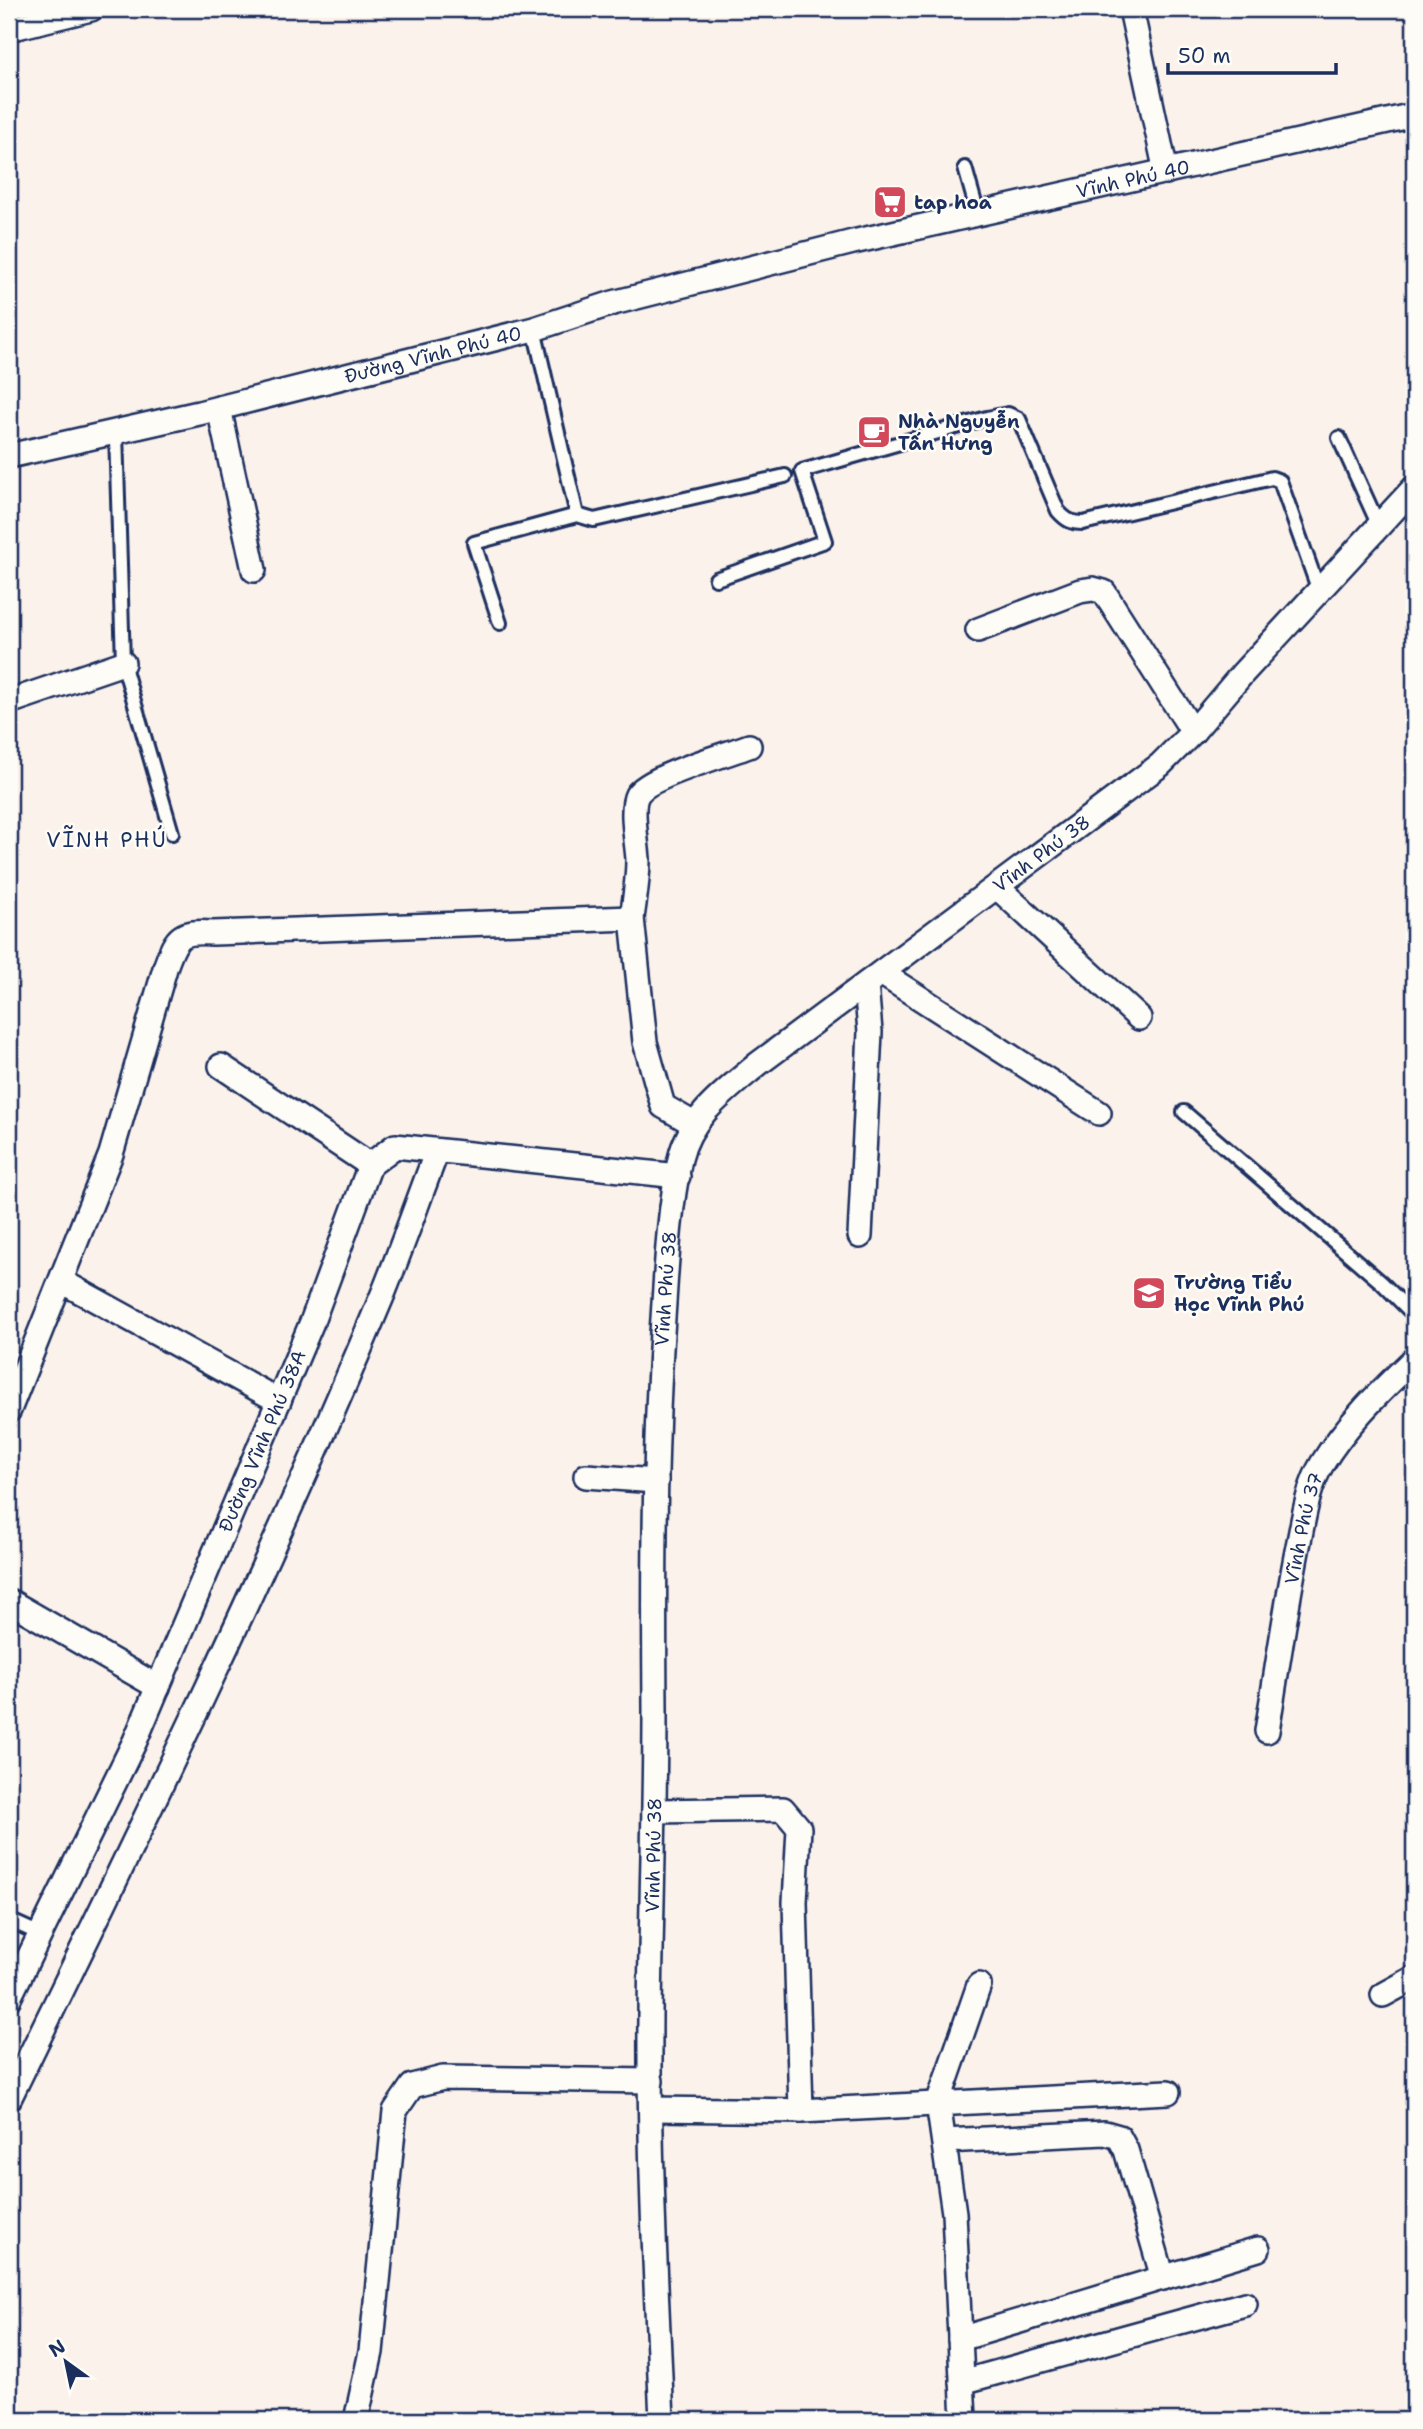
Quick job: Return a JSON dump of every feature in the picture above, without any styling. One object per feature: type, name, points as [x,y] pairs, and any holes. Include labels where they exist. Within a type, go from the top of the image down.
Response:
[{"type":"street","points":[[9,29],[91,9]]},
{"type":"street","points":[[1131,9],[1166,172]]},
{"type":"street","name":"Vĩnh Phú 40","points":[[853,242],[1414,116]]},
{"type":"street","name":"Đường Vĩnh Phú 40","points":[[9,456],[219,408],[534,329],[612,303],[853,242]]},
{"type":"street","points":[[219,408],[254,569]]},
{"type":"street","name":"Vĩnh Phú 38","points":[[662,2420],[651,2081],[656,1481],[667,1256],[681,1158],[694,1124],[709,1106],[758,1065],[1160,765],[1414,488]]},
{"type":"street","points":[[978,630],[1080,591],[1093,589],[1104,592],[1193,732]]},
{"type":"street","points":[[9,702],[123,663]]},
{"type":"street","points":[[694,1124],[663,1107],[645,1042],[632,918],[638,860],[636,796],[643,788],[662,777],[750,746]]},
{"type":"street","points":[[997,887],[1139,1018]]},
{"type":"street","points":[[9,1410],[111,1154],[166,965],[173,944],[181,935],[192,932],[632,918]]},
{"type":"street","points":[[860,1236],[874,978],[1098,1113]]},
{"type":"street","points":[[221,1066],[370,1165],[395,1146],[678,1176]]},
{"type":"street","points":[[9,2099],[188,1731],[283,1522],[383,1293],[437,1151]]},
{"type":"street","name":"Đường Vĩnh Phú 38A","points":[[9,1998],[135,1741],[158,1688],[312,1322],[370,1165]]},
{"type":"street","points":[[61,1281],[279,1401]]},
{"type":"street","name":"Vĩnh Phú 37","points":[[1267,1731],[1290,1586],[1308,1495],[1322,1464],[1352,1423],[1414,1359]]},
{"type":"street","points":[[586,1476],[656,1481]]},
{"type":"street","points":[[9,1601],[158,1688]]},
{"type":"street","points":[[654,1811],[783,1809],[799,1828],[796,1902],[801,2110]]},
{"type":"street","points":[[1383,1996],[1414,1978]]},
{"type":"street","points":[[964,2420],[954,2213],[938,2103],[979,1985]]},
{"type":"street","points":[[356,2420],[371,2352],[395,2111],[412,2086],[443,2078],[651,2081]]},
{"type":"street","points":[[652,2109],[801,2110],[1168,2092]]},
{"type":"street","points":[[944,2141],[1105,2133],[1119,2137],[1126,2150],[1163,2277]]},
{"type":"street","points":[[960,2339],[1258,2249]]},
{"type":"street","points":[[962,2382],[1245,2304]]},
{"type":"lane","points":[[965,168],[978,214]]},
{"type":"lane","points":[[534,329],[578,515]]},
{"type":"lane","points":[[716,579],[825,541],[802,471],[1008,414],[1019,419],[1058,511],[1065,520],[1073,523],[1083,523],[1272,478],[1280,481],[1319,591]]},
{"type":"lane","points":[[116,432],[123,663],[172,833]]},
{"type":"lane","points":[[1339,438],[1379,526]]},
{"type":"lane","points":[[500,623],[474,543],[578,515],[594,520],[785,476]]},
{"type":"lane","points":[[1184,1112],[1382,1283],[1414,1315]]},
{"type":"lane","points":[[9,1920],[40,1934]]},
{"type":"place","name":"tap hoa","points":[[890,202]]},
{"type":"place","name":"Nhà Nguyễn Tấn Hưng","points":[[874,432]]},
{"type":"place","name":"Trường Tiểu Học Vĩnh Phú","points":[[1149,1293]]},
{"type":"district","name":"VĨNH PHÚ","points":[[107,840]]}]
